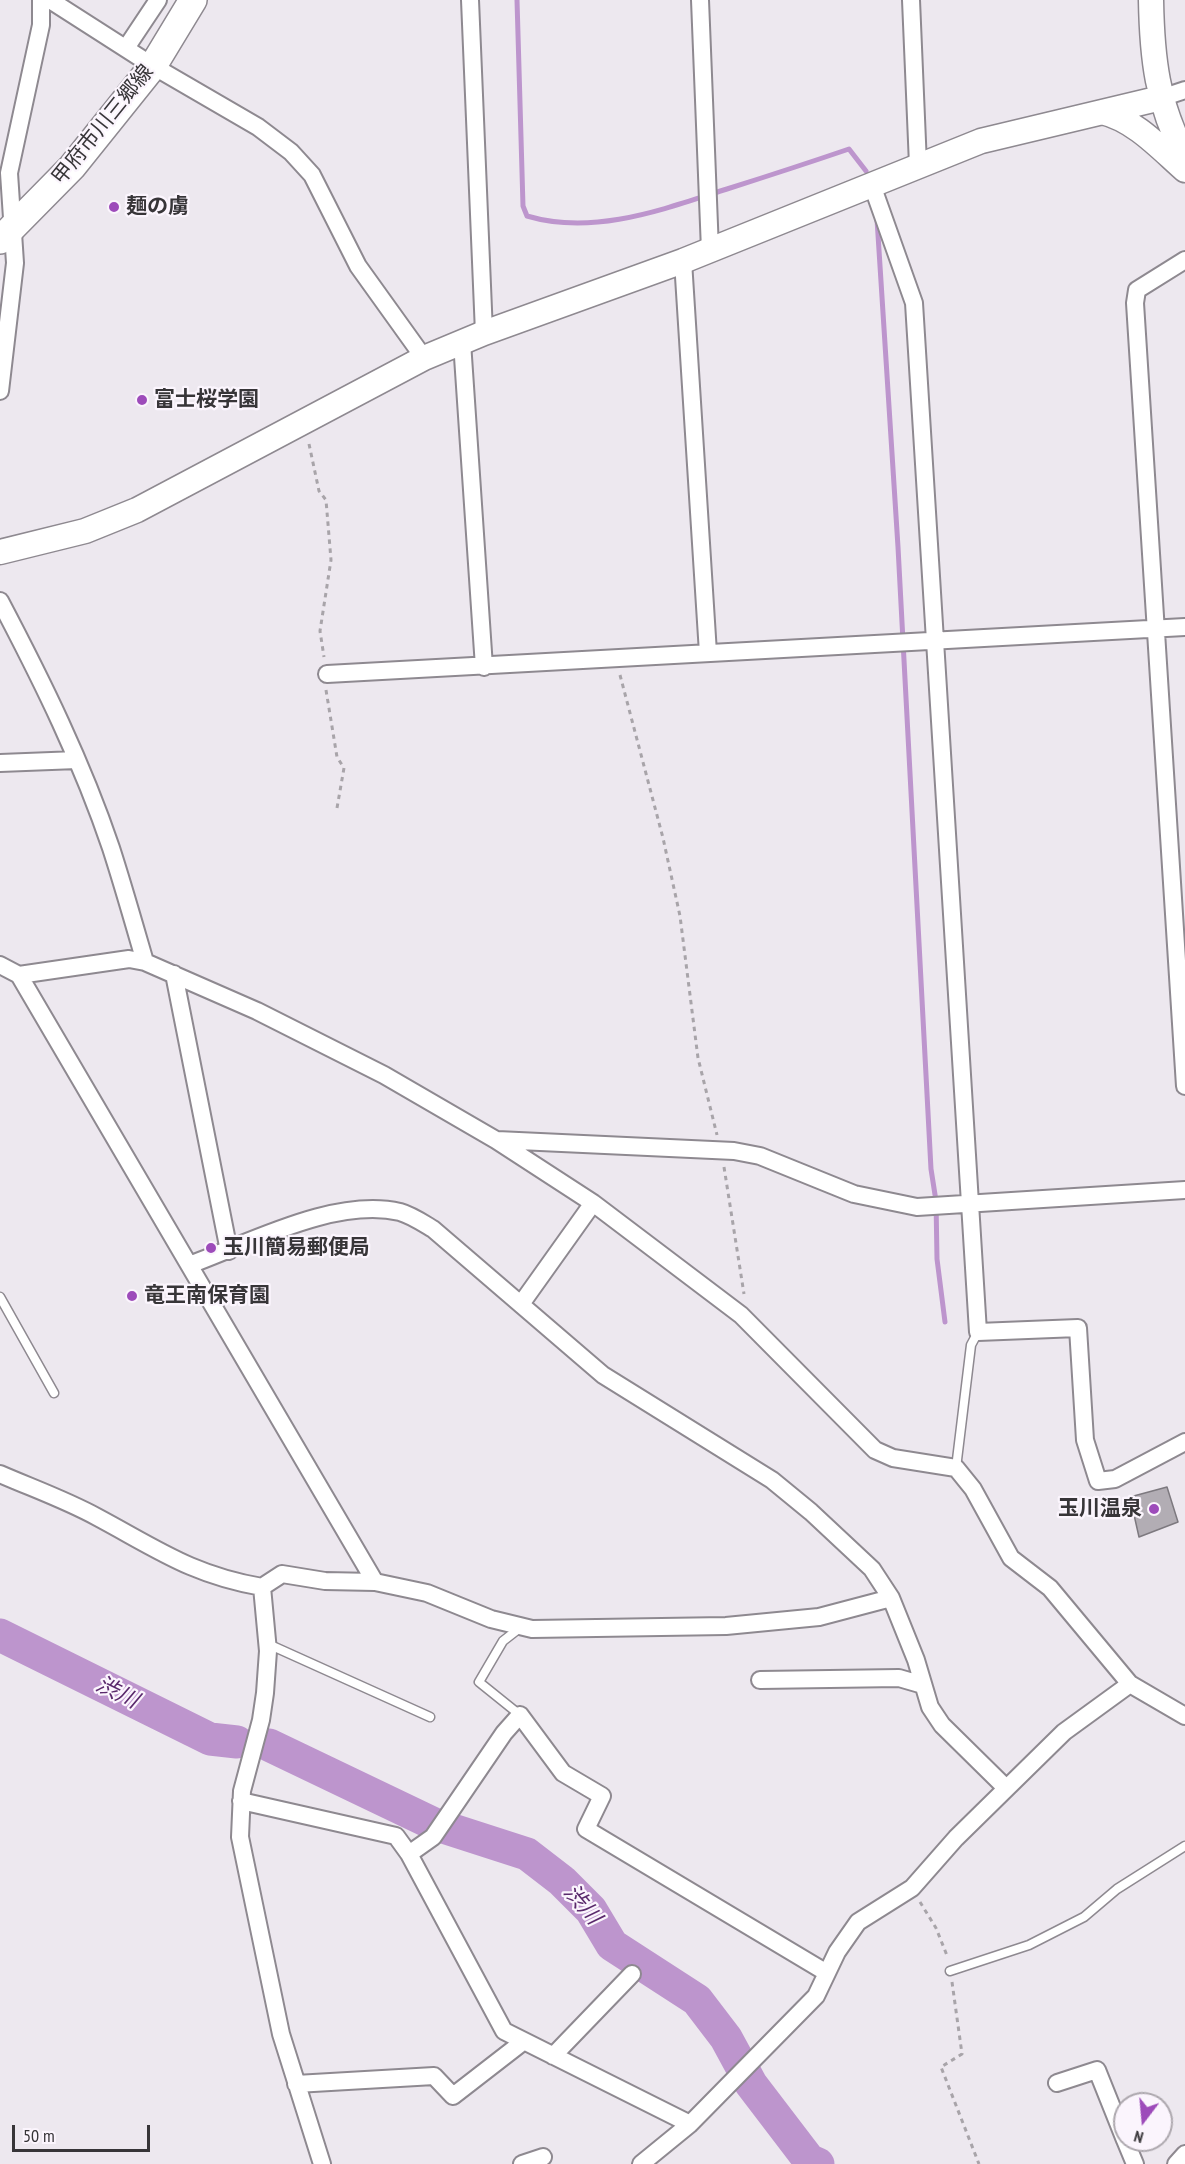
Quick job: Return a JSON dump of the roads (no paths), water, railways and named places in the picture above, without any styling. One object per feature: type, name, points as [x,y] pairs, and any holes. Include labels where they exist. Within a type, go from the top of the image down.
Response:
[{"type":"main road","name":"甲府市川三郷線","points":[[6,234],[72,167],[153,66],[193,0]]},
{"type":"street","points":[[0,391],[15,263],[6,234],[9,174],[41,25],[41,0]]},
{"type":"street","points":[[50,0],[153,66],[258,127],[291,152],[312,175],[358,266],[424,358]]},
{"type":"street","points":[[126,48],[158,0]]},
{"type":"street","points":[[470,0],[484,333]]},
{"type":"street","points":[[700,0],[710,250]]},
{"type":"street","points":[[911,0],[918,165]]},
{"type":"street","points":[[1151,0],[1152,57],[1161,98],[1185,156]]},
{"type":"street","points":[[0,552],[85,531],[137,510],[424,358],[484,333],[683,261],[981,141],[1161,98],[1185,90]]},
{"type":"street","points":[[1102,112],[1115,115],[1142,132],[1185,170]]},
{"type":"street","points":[[872,185],[914,303],[978,1332],[1078,1328],[1085,1440],[1098,1481],[1115,1479],[1185,1442]]},
{"type":"street","points":[[1185,260],[1137,290],[1135,303],[1185,1086]]},
{"type":"street","points":[[683,261],[708,653]]},
{"type":"street","points":[[462,342],[484,667]]},
{"type":"street","points":[[0,601],[40,678],[77,760],[110,847],[145,962]]},
{"type":"street","points":[[327,675],[1185,627]]},
{"type":"street","points":[[0,763],[77,760]]},
{"type":"street","points":[[19,975],[129,959],[145,962],[257,1011],[384,1075],[496,1140],[593,1203],[741,1315],[875,1450],[893,1458],[956,1468],[973,1489],[1011,1558],[1050,1588],[1130,1684],[1185,1716]]},
{"type":"street","points":[[0,965],[19,975],[375,1582]]},
{"type":"street","points":[[174,974],[229,1251]]},
{"type":"street","points":[[496,1140],[721,1151],[760,1156],[854,1194],[917,1207],[970,1206],[1185,1191]]},
{"type":"street","points":[[521,1305],[593,1203]]},
{"type":"street","points":[[189,1265],[338,1211],[365,1209],[401,1212],[433,1229],[603,1375],[780,1487],[872,1569],[891,1598],[930,1707],[942,1725],[1006,1788]]},
{"type":"street","points":[[0,1474],[95,1515],[174,1561],[224,1580],[261,1587],[282,1574],[325,1581],[375,1582],[427,1593],[491,1619],[532,1629],[726,1626],[819,1617],[891,1598]]},
{"type":"street","points":[[261,1587],[267,1644],[266,1692],[241,1801],[240,1837],[281,2034],[322,2164]]},
{"type":"street","points":[[760,1680],[899,1678],[923,1684]]},
{"type":"street","points":[[653,2161],[816,1996],[837,1952],[858,1922],[912,1888],[1006,1788],[1064,1732],[1130,1684]]},
{"type":"street","points":[[409,1854],[433,1837],[504,1732],[520,1715],[562,1773],[602,1796],[586,1829],[827,1973]]},
{"type":"street","points":[[241,1801],[396,1836],[409,1854],[488,2006],[504,2031],[690,2124]]},
{"type":"street","points":[[553,2056],[632,1974]]},
{"type":"street","points":[[296,2084],[434,2076],[453,2096],[524,2041]]},
{"type":"street","points":[[1057,2083],[1096,2070],[1113,2111]]},
{"type":"street","points":[[1176,2164],[1185,2154]]},
{"type":"street","points":[[522,2164],[543,2157]]},
{"type":"lane","points":[[0,1297],[54,1393]]},
{"type":"lane","points":[[956,1468],[971,1345],[978,1332]]},
{"type":"lane","points":[[520,1715],[479,1682],[503,1641],[522,1626]]},
{"type":"lane","points":[[267,1644],[430,1717]]},
{"type":"lane","points":[[950,1971],[1029,1946],[1084,1917],[1117,1889],[1185,1846]]},
{"type":"waterway","points":[[517,0],[523,206],[527,216],[578,223],[628,218],[654,212],[849,149],[866,171]]},
{"type":"waterway","points":[[877,219],[898,547],[931,1169],[936,1201],[937,1259],[945,1322]]},
{"type":"waterway","name":"渋川","points":[[0,1635],[210,1739],[237,1742]]},
{"type":"waterway","name":"渋川","points":[[269,1745],[434,1824],[527,1854],[562,1881],[591,1910],[612,1945],[697,2000],[726,2038],[751,2084],[809,2160],[818,2164]]},
{"type":"place","name":"麺の虜","points":[[114,207]]},
{"type":"place","name":"富士桜学園","points":[[142,400]]},
{"type":"place","name":"玉川簡易郵便局","points":[[211,1248]]},
{"type":"place","name":"竜王南保育園","points":[[132,1296]]},
{"type":"place","name":"玉川温泉","points":[[1154,1509]]}]
